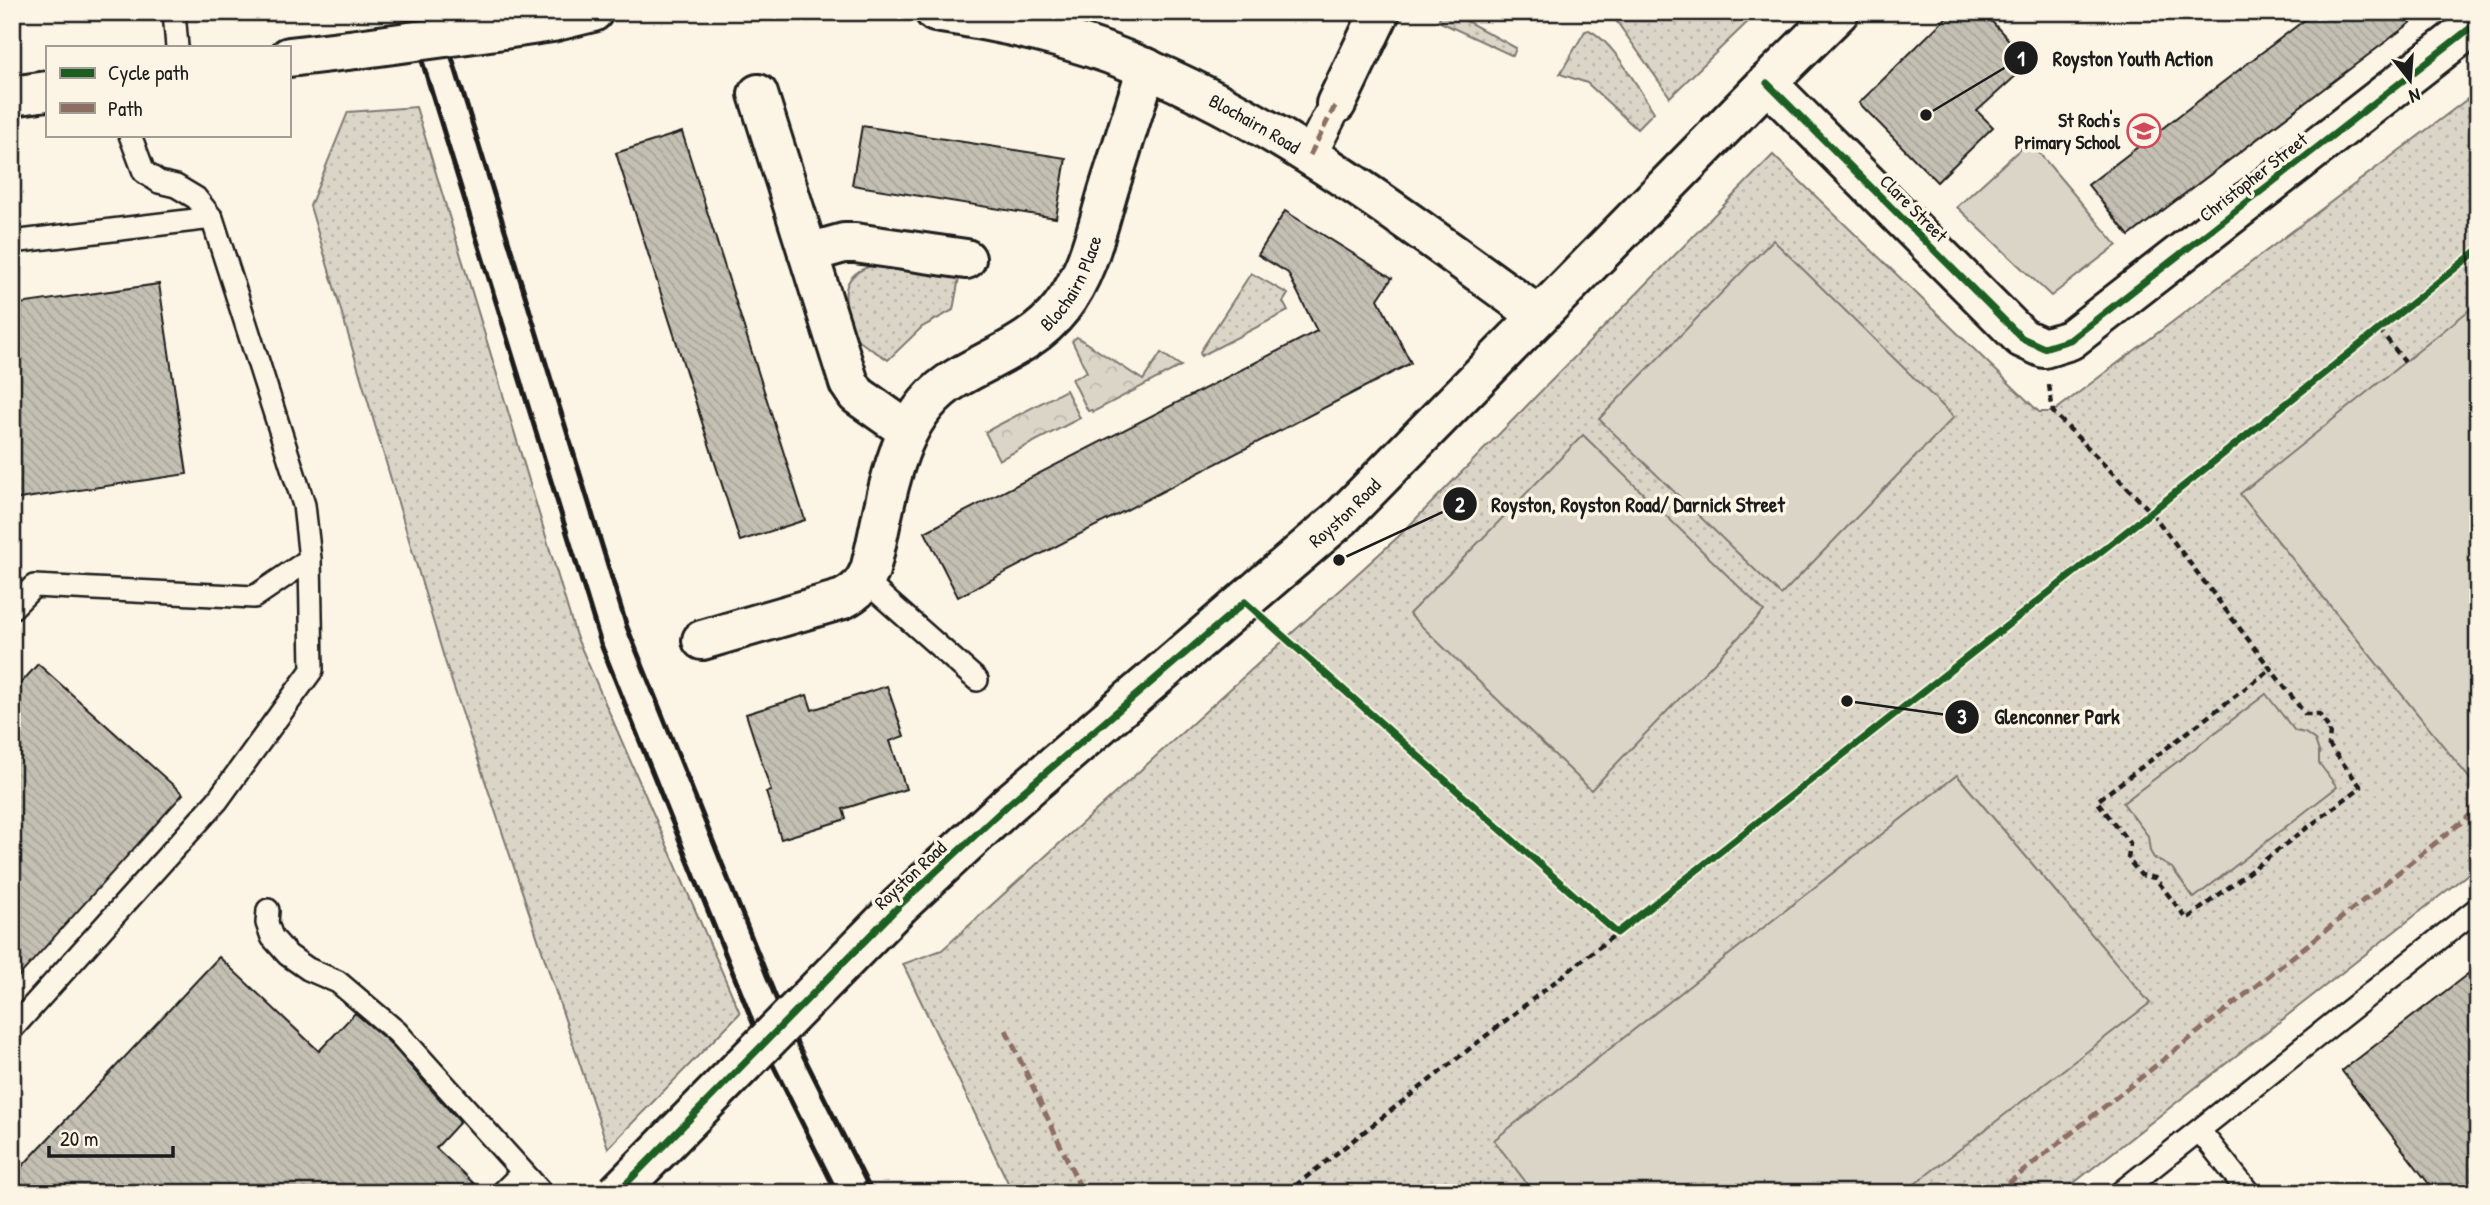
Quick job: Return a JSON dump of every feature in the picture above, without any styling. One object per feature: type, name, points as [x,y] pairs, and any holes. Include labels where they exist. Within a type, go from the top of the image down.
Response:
[{"type":"street","points":[[290,57],[552,22],[593,12]]},
{"type":"street","name":"Blochairn Road","points":[[935,12],[1062,38],[1147,68],[1208,98],[1310,155],[1539,316]]},
{"type":"street","points":[[1310,155],[1380,12]]},
{"type":"street","name":"Royston Road","points":[[617,1193],[900,905],[1010,803],[1342,517],[1839,12]]},
{"type":"street","name":"Christopher Street","points":[[2044,348],[2070,340],[2478,22]]},
{"type":"street","name":"Blochairn Place","points":[[865,581],[899,452],[908,431],[929,399],[957,377],[1009,352],[1031,337],[1047,324],[1075,288],[1093,244],[1147,68]]},
{"type":"street","name":"Clare Street","points":[[1767,83],[2022,338],[2044,348]]},
{"type":"street","points":[[12,96],[46,91]]},
{"type":"street","points":[[758,94],[849,383],[857,395],[908,431]]},
{"type":"street","points":[[808,253],[844,243],[855,243],[966,259]]},
{"type":"street","points":[[702,640],[843,599],[854,593],[865,581]]},
{"type":"lane","points":[[174,12],[177,46]]},
{"type":"lane","points":[[12,1029],[217,801],[312,670],[310,559],[304,505],[212,218],[195,198],[144,172],[130,136]]},
{"type":"lane","points":[[12,242],[212,218]]},
{"type":"lane","points":[[12,608],[33,586],[254,597],[310,559]]},
{"type":"lane","points":[[865,581],[977,680]]},
{"type":"lane","points":[[2120,1193],[2478,908]]},
{"type":"lane","points":[[268,910],[267,923],[272,937],[288,955],[308,969],[338,982],[397,1032],[542,1193]]},
{"type":"lane","points":[[2199,1130],[2249,1193]]},
{"type":"lane","points":[[502,1193],[522,1173]]},
{"type":"path","points":[[2369,337],[2389,321]]},
{"type":"path","points":[[2379,329],[2405,362]]},
{"type":"path","points":[[2044,348],[2053,412],[2151,512],[2305,714],[2319,714],[2330,730],[2329,745],[2361,787],[2187,919],[2155,878],[2141,876],[2128,859],[2130,844],[2097,801],[2271,670]]},
{"type":"path","points":[[2140,521],[2161,504]]},
{"type":"path","points":[[1607,923],[1617,933]]},
{"type":"path","points":[[1286,1193],[1628,924]]},
{"type":"green space","points":[[1442,12],[1450,12],[1516,48],[1513,56],[1438,21]]},
{"type":"green space","points":[[1610,12],[1754,12],[1756,14],[1670,97]]},
{"type":"green space","points":[[1589,30],[1599,36],[1617,56],[1654,112],[1637,129],[1587,83],[1560,74],[1585,31]]},
{"type":"green space","points":[[2478,91],[2478,866],[2061,1193],[1013,1193],[903,964],[942,950],[1398,537],[1773,155],[2039,412],[2053,412]]},
{"type":"green space","points":[[416,107],[576,636],[740,1013],[608,1148],[445,661],[310,206],[348,112]]},
{"type":"green space","points":[[2029,141],[2117,245],[2051,296],[1957,207]]},
{"type":"green space","points":[[1773,240],[1954,417],[1781,595],[1599,419]]},
{"type":"green space","points":[[875,265],[959,278],[953,310],[922,327],[888,360],[856,337],[846,302],[845,294],[850,279],[856,273]]},
{"type":"green space","points":[[1251,273],[1288,294],[1283,302],[1288,311],[1201,356],[1200,352]]},
{"type":"green space","points":[[2478,303],[2478,772],[2470,779],[2240,494]]},
{"type":"green space","points":[[1077,337],[1143,380],[1161,353],[1181,366],[1093,412],[1088,411],[1072,379],[1087,372],[1072,341]]},
{"type":"green space","points":[[1066,390],[1080,418],[999,460],[985,432]]},
{"type":"green space","points":[[1583,435],[1764,611],[1591,790],[1409,614]]},
{"type":"green space","points":[[2266,694],[2295,731],[2305,733],[2315,740],[2319,763],[2337,787],[2194,898],[2172,868],[2154,858],[2148,836],[2123,803]]},
{"type":"green space","points":[[1957,775],[2150,1003],[1903,1193],[1534,1193],[1494,1140]]},
{"type":"building","points":[[1952,12],[1983,12],[2030,63],[1977,111],[1993,127],[1937,182],[1859,103]]},
{"type":"building","points":[[2315,12],[2425,12],[2129,236],[2088,185]]},
{"type":"building","points":[[862,126],[1066,158],[1056,218],[852,185]]},
{"type":"building","points":[[682,132],[805,520],[740,541],[616,153]]},
{"type":"building","points":[[1285,211],[1392,278],[1378,299],[1411,363],[958,597],[925,532],[1317,331],[1288,273],[1258,255]]},
{"type":"building","points":[[159,284],[187,474],[12,500],[12,305]]},
{"type":"building","points":[[38,664],[183,794],[12,984],[12,693]]},
{"type":"building","points":[[887,686],[904,736],[890,741],[906,789],[843,809],[846,819],[781,839],[766,792],[771,791],[746,714],[807,695],[812,710]]},
{"type":"building","points":[[219,957],[319,1051],[355,1013],[388,1041],[460,1122],[436,1148],[484,1193],[12,1193],[12,1177]]},
{"type":"building","points":[[2478,966],[2478,1193],[2436,1193],[2342,1071]]},
{"type":"railway","points":[[407,12],[602,647],[757,1033],[837,1193]]},
{"type":"railway","points":[[438,12],[627,627],[782,1013],[872,1193]]},
{"type":"marked path","points":[[1310,155],[1336,104]]},
{"type":"marked path","points":[[1996,1193],[2478,809]]},
{"type":"marked path","points":[[1006,1030],[1083,1193]]},
{"type":"cycle path","points":[[1767,83],[2022,338],[2044,348],[2070,340],[2478,22]]},
{"type":"cycle path","points":[[617,1193],[900,905],[1010,803],[1245,602],[1617,933],[2478,250]]},
{"type":"place","name":"Royston Youth Action","points":[[1926,115]]},
{"type":"place","name":"St Roch's Primary School","points":[[2144,131]]},
{"type":"place","name":"Royston, Royston Road/ Darnick Street","points":[[1339,560]]},
{"type":"place","name":"Glenconner Park","points":[[1847,701]]}]
